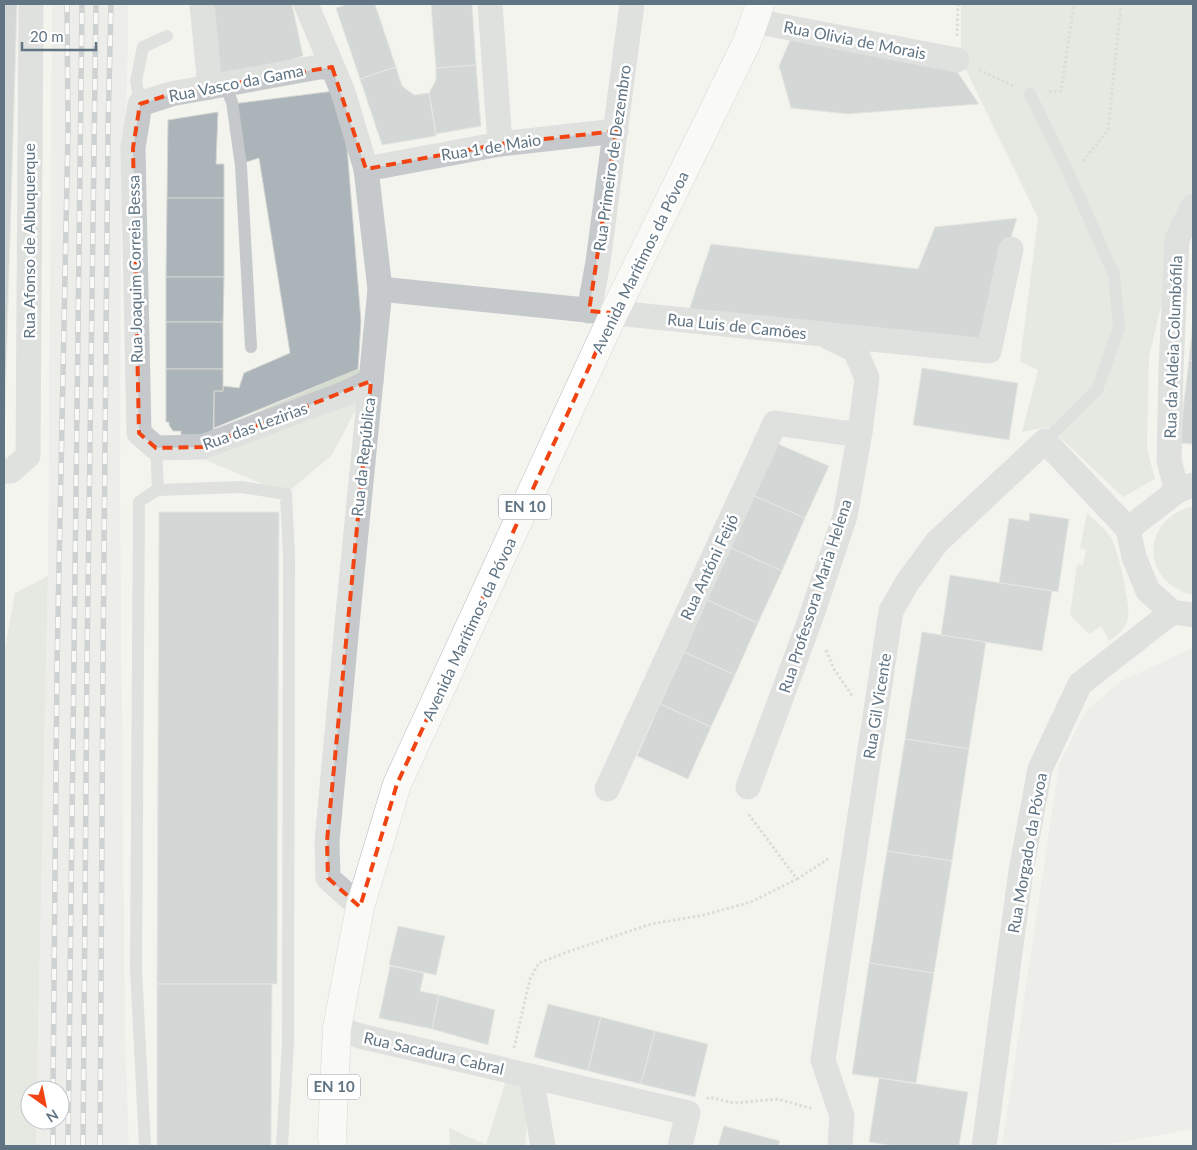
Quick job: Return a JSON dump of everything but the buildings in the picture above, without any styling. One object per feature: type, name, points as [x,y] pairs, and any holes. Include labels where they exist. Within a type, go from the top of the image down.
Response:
[{"type":"main road","name":"Avenida Marítimos da Póvoa","points":[[333,1146],[337,1028],[360,908],[397,784],[602,312],[747,42],[757,12]]},
{"type":"street","name":"Rua Afonso de Albuquerque","points":[[7,471],[28,456],[31,4]]},
{"type":"street","points":[[202,4],[217,86]]},
{"type":"street","name":"Rua da República","points":[[306,4],[343,92],[366,169],[380,289],[327,841],[328,878],[360,908]]},
{"type":"street","points":[[490,4],[500,144]]},
{"type":"street","name":"Rua Primeiro de Dezembro","points":[[602,312],[616,131],[632,4]]},
{"type":"street","name":"Rua Olivia de Morais","points":[[757,12],[957,60]]},
{"type":"street","name":"Rua Vasco da Gama","points":[[140,104],[171,94],[319,67],[332,67]]},
{"type":"street","name":"Rua Joaquim Correia Bessa","points":[[140,104],[133,148],[147,441]]},
{"type":"street","name":"Rua 1 de Maio","points":[[366,169],[500,144],[616,131]]},
{"type":"street","name":"Rua da Aldeia Columbófila","points":[[1185,488],[1169,461],[1171,369],[1178,239],[1193,206]]},
{"type":"street","name":"Rua Luis de Camões","points":[[380,289],[990,351],[1011,249]]},
{"type":"street","name":"Rua Professora Maria Helena","points":[[748,787],[810,620],[845,516],[860,432],[867,378],[854,350],[822,335]]},
{"type":"street","name":"Rua das Lezirias","points":[[147,441],[202,447],[346,393],[371,381]]},
{"type":"street","name":"Rua Antóni Feijó","points":[[607,789],[775,423],[845,433],[860,432]]},
{"type":"street","points":[[1045,441],[1128,529],[1134,557],[1148,591],[1183,614]]},
{"type":"street","name":"Rua Gil Vicente","points":[[840,1146],[842,1116],[822,1060],[891,611],[907,583],[937,542],[1045,441]]},
{"type":"street","points":[[1128,529],[1185,488]]},
{"type":"street","name":"Rua Morgado da Póvoa","points":[[984,1146],[1021,870],[1040,769],[1080,684],[1183,614]]},
{"type":"street","name":"Rua Sacadura Cabral","points":[[337,1028],[360,1036],[688,1113]]},
{"type":"street","points":[[520,1074],[543,1146]]},
{"type":"street","points":[[680,1146],[688,1113]]},
{"type":"lane","points":[[140,104],[136,81],[143,47],[167,36]]},
{"type":"lane","points":[[217,86],[232,102],[241,166],[251,347]]},
{"type":"lane","points":[[1030,94],[1070,176],[1114,275],[1119,326],[1097,390],[1045,441]]},
{"type":"lane","points":[[147,441],[158,489]]},
{"type":"lane","points":[[145,1146],[136,969],[139,502],[158,489],[241,487],[286,494],[289,556],[288,1033],[282,1146]]},
{"type":"path","points":[[1030,94],[1062,91],[1074,4]]},
{"type":"path","points":[[1070,176],[1108,130],[1121,4]]},
{"type":"path","points":[[810,620],[834,669],[874,726]]},
{"type":"path","points":[[748,787],[746,811],[797,879]]},
{"type":"path","points":[[520,1074],[530,979],[539,963],[651,924],[704,916],[751,902],[797,879],[824,860],[855,845]]},
{"type":"path","points":[[688,1113],[709,1097],[734,1103],[778,1099],[808,1106],[828,1116],[842,1116]]},
{"type":"highlighted area","points":[[332,67],[366,169],[500,144],[616,131],[589,311],[614,313],[397,784],[360,907],[328,878],[327,841],[371,381],[202,447],[156,448],[139,433],[133,148],[140,104],[171,94]]},
{"type":"shaded area","points":[[52,4],[128,4],[121,235],[120,489],[125,1039],[129,1146],[36,1146],[37,1130],[70,1130],[70,1080],[37,1080],[48,576]]},
{"type":"shaded area","points":[[961,4],[1193,4],[1193,206],[1177,239],[1149,357],[1147,449],[1155,479],[1123,497],[1049,427],[1022,432],[1038,370],[1020,361],[1038,218],[961,60]]},
{"type":"shaded area","points":[[358,369],[371,381],[332,455],[286,494],[175,447]]},
{"type":"shaded area","points":[[1193,506],[1193,595],[1176,588],[1163,578],[1156,565],[1153,551],[1156,537],[1163,524],[1176,513]]},
{"type":"shaded area","points":[[1087,513],[1111,538],[1117,553],[1126,590],[1127,622],[1121,631],[1109,641],[1101,626],[1089,634],[1070,615],[1077,564],[1083,565],[1086,550],[1080,548]]},
{"type":"shaded area","points":[[48,576],[37,1080],[20,1080],[20,1130],[37,1130],[36,1146],[4,1146],[4,654],[15,593]]},
{"type":"shaded area","points":[[1193,648],[1193,1129],[1099,1146],[1002,1146],[1059,765],[1085,712],[1121,681]]},
{"type":"shaded area","points":[[531,1076],[525,1146],[450,1146],[449,1128],[486,1145],[505,1083]]},
{"type":"railway","points":[[53,1080],[57,666],[68,131],[67,4]]},
{"type":"railway","points":[[68,1146],[82,4]]},
{"type":"railway","points":[[83,1146],[96,4]]},
{"type":"railway","points":[[100,1146],[108,128],[111,4]]},
{"type":"railway","points":[[53,1130],[53,1146]]}]
